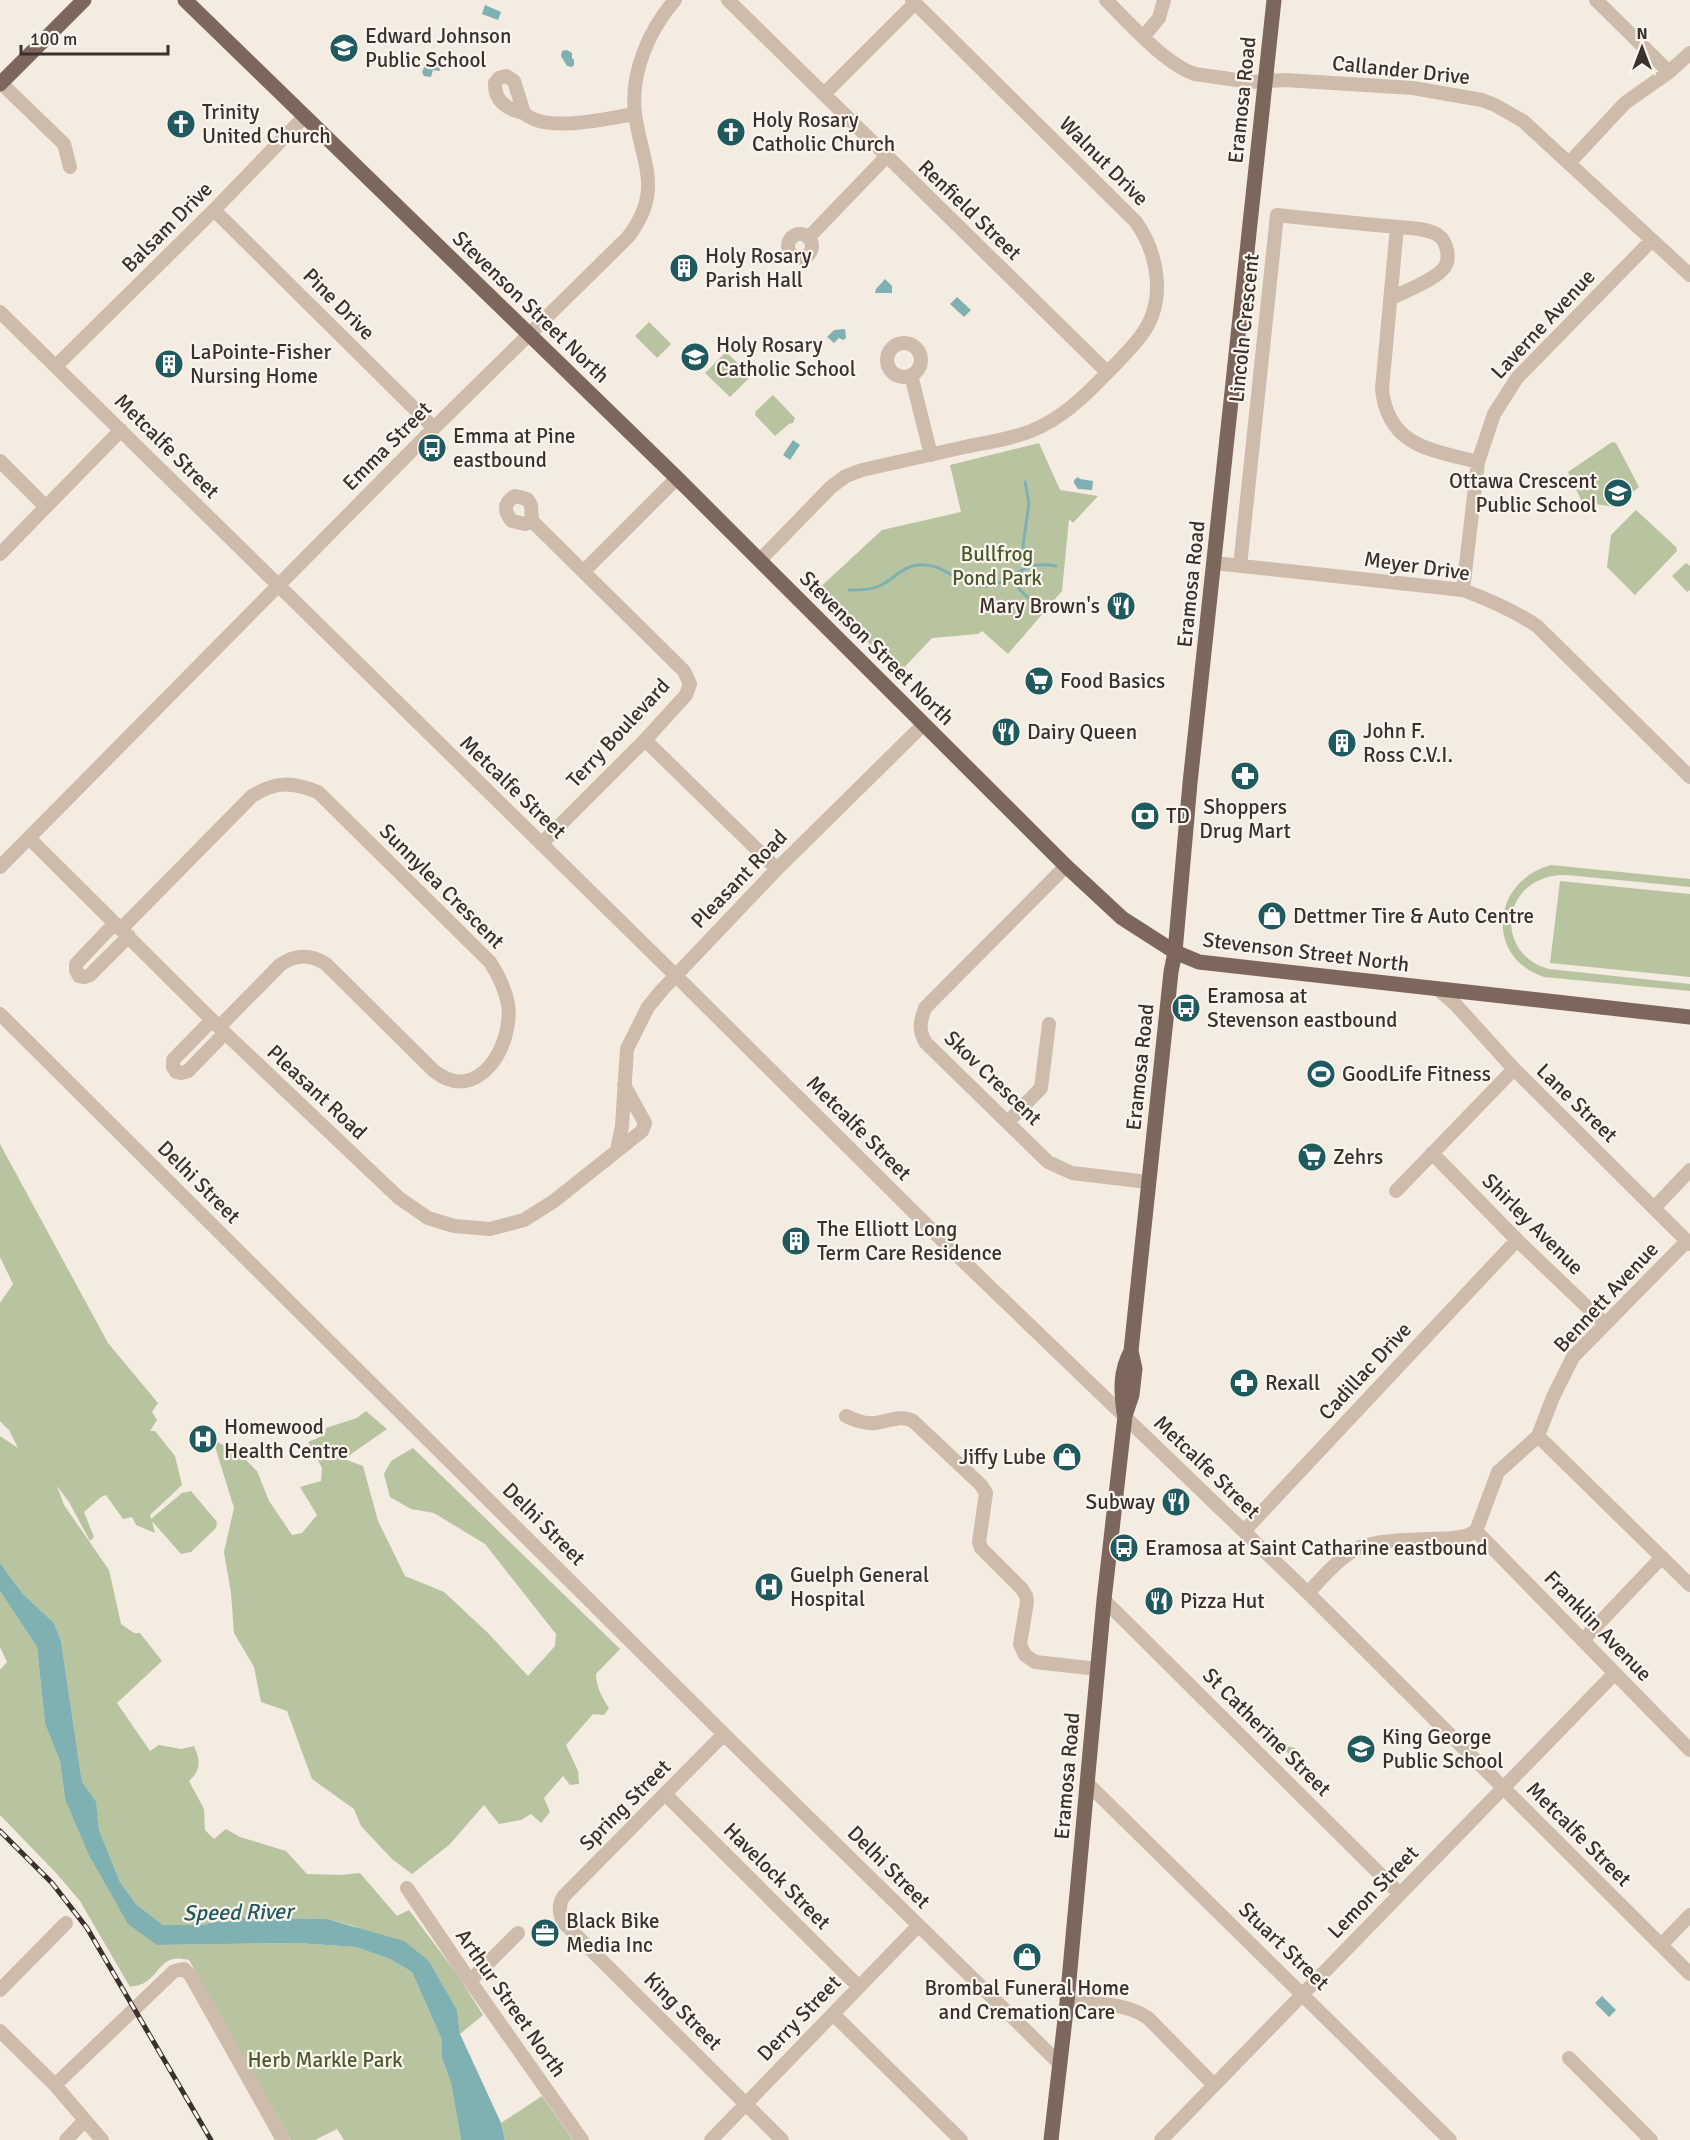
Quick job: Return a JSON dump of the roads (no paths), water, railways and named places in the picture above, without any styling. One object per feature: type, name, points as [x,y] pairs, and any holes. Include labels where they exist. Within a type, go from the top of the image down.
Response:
[{"type":"main road","points":[[0,84],[84,0]]},
{"type":"main road","name":"Stevenson Street North","points":[[185,0],[677,478],[1066,866],[1122,918],[1175,952],[1199,962],[1690,1017]]},
{"type":"main road","name":"Eramosa Road","points":[[1053,2137],[1104,1600],[1125,1416],[1132,1395],[1136,1365],[1131,1351],[1148,1182],[1175,952],[1190,783],[1274,0]]},
{"type":"street","name":"Emma Street","points":[[0,867],[637,226],[649,187],[648,168],[635,114],[635,92],[644,50],[665,12],[675,0]]},
{"type":"street","name":"Renfield Street","points":[[728,0],[1107,372]]},
{"type":"street","name":"Callander Drive","points":[[1106,0],[1171,61],[1186,72],[1244,81],[1285,80],[1413,88],[1469,96],[1495,105],[1523,121],[1690,275]]},
{"type":"street","points":[[1144,36],[1159,18],[1164,0]]},
{"type":"street","points":[[1596,0],[1669,72]]},
{"type":"street","points":[[824,94],[914,1]]},
{"type":"street","name":"Walnut Drive","points":[[760,560],[831,487],[846,476],[862,470],[1020,435],[1054,421],[1082,398],[1141,336],[1155,306],[1156,264],[1141,229],[1127,211],[914,1]]},
{"type":"street","points":[[1569,162],[1625,103],[1669,72],[1690,52]]},
{"type":"street","points":[[0,84],[64,144],[70,167]]},
{"type":"street","points":[[524,113],[540,122],[554,124],[635,114]]},
{"type":"street","name":"Balsam Drive","points":[[56,366],[214,210],[305,116]]},
{"type":"street","points":[[809,237],[886,157]]},
{"type":"street","name":"Pine Drive","points":[[214,210],[434,428]]},
{"type":"street","name":"Lincoln Crescent","points":[[1239,566],[1277,215],[1397,227],[1429,231],[1438,235],[1444,241],[1447,257],[1444,269],[1392,298]]},
{"type":"street","points":[[1397,227],[1382,389],[1383,401],[1392,423],[1413,443],[1431,451],[1478,462]]},
{"type":"street","name":"Laverne Avenue","points":[[1463,590],[1478,462],[1494,414],[1517,378],[1652,240]]},
{"type":"street","name":"Metcalfe Street","points":[[0,312],[676,975],[954,1252],[1308,1593],[1690,1974]]},
{"type":"street","points":[[911,375],[931,455]]},
{"type":"street","points":[[0,554],[121,430]]},
{"type":"street","points":[[0,461],[46,507]]},
{"type":"street","points":[[584,571],[677,478]]},
{"type":"street","name":"Terry Boulevard","points":[[532,521],[684,671],[690,684],[686,695],[645,740],[541,844]]},
{"type":"street","name":"Meyer Drive","points":[[1214,563],[1463,590],[1513,610],[1538,626],[1690,777]]},
{"type":"street","name":"Pleasant Road","points":[[617,1150],[622,1126],[627,1049],[648,1008],[676,975],[777,869],[923,724]]},
{"type":"street","points":[[645,740],[777,869]]},
{"type":"street","name":"Sunnylea Crescent","points":[[122,930],[252,796],[267,787],[283,784],[300,785],[318,792],[490,962],[502,982],[508,1006],[507,1028],[501,1049],[487,1070],[472,1081],[460,1082],[452,1082],[434,1071],[326,964],[315,957],[290,958],[280,965],[218,1027]]},
{"type":"street","name":"Pleasant Road","points":[[29,838],[218,1027],[399,1198],[428,1218],[454,1226],[490,1229],[524,1220],[554,1201],[642,1131],[645,1123],[624,1085]]},
{"type":"street","name":"Skov Crescent","points":[[1066,866],[925,1008],[920,1023],[921,1035],[926,1043],[1048,1162],[1064,1171],[1148,1182]]},
{"type":"street","name":"Lane Street","points":[[1438,989],[1456,1005],[1514,1069],[1689,1243]]},
{"type":"street","name":"Delhi Street","points":[[0,1014],[724,1734],[1060,2064]]},
{"type":"street","points":[[1008,1122],[1041,1088],[1049,1024]]},
{"type":"street","points":[[1396,1191],[1514,1069]]},
{"type":"street","name":"Shirley Avenue","points":[[1432,1154],[1605,1324]]},
{"type":"street","name":"Bennett Avenue","points":[[1654,1208],[1690,1170]]},
{"type":"street","name":"Cadillac Drive","points":[[1244,1531],[1517,1240]]},
{"type":"street","name":"Bennett Avenue","points":[[1476,1531],[1498,1472],[1538,1436],[1553,1397],[1573,1357],[1689,1243]]},
{"type":"street","points":[[846,1416],[873,1424],[896,1418],[907,1418],[913,1421],[981,1485],[986,1493],[986,1500],[979,1542],[984,1552],[1022,1589],[1026,1596],[1020,1644],[1025,1655],[1035,1662],[1098,1670]]},
{"type":"street","points":[[1538,1436],[1690,1585]]},
{"type":"street","points":[[1308,1593],[1339,1560],[1359,1548],[1379,1543],[1454,1538],[1476,1531]]},
{"type":"street","name":"Franklin Avenue","points":[[1476,1531],[1690,1750]]},
{"type":"street","points":[[1583,1640],[1662,1557]]},
{"type":"street","name":"St Catherine Street","points":[[1104,1600],[1400,1894]]},
{"type":"street","name":"Lemon Street","points":[[1161,2140],[1614,1674]]},
{"type":"street","name":"Spring Street","points":[[560,1909],[564,1896],[724,1734]]},
{"type":"street","name":"Stuart Street","points":[[1088,1784],[1449,2140]]},
{"type":"street","name":"Havelock Street","points":[[666,1795],[859,1987]]},
{"type":"street","name":"Arthur Street North","points":[[407,1888],[582,2140]]},
{"type":"street","name":"King Street","points":[[560,1909],[563,1922],[782,2140]]},
{"type":"street","points":[[1661,1945],[1690,1916]]},
{"type":"street","points":[[0,1990],[66,1923]]},
{"type":"street","name":"Derry Street","points":[[711,2140],[918,1926]]},
{"type":"street","points":[[470,1981],[518,1933]]},
{"type":"street","points":[[55,2085],[174,1971],[184,1969],[191,1976],[283,2140]]},
{"type":"street","points":[[1067,2002],[1125,2007],[1137,2011],[1148,2018],[1214,2085]]},
{"type":"street","points":[[833,2014],[961,2140]]},
{"type":"street","points":[[0,2031],[55,2085],[102,2140]]},
{"type":"street","points":[[1569,2058],[1651,2140]]},
{"type":"street","points":[[66,2140],[85,2120]]},
{"type":"water","points":[[485,5],[501,12],[498,20],[482,14]]},
{"type":"water","points":[[567,50],[572,53],[574,65],[572,67],[567,66],[561,56],[562,51]]},
{"type":"water","points":[[428,59],[439,62],[440,71],[433,70],[431,77],[424,76],[422,72]]},
{"type":"water","points":[[885,279],[892,286],[892,293],[875,293],[876,289]]},
{"type":"water","points":[[957,297],[971,310],[964,317],[950,304]]},
{"type":"water","points":[[845,329],[846,338],[843,340],[839,338],[834,343],[827,337],[834,330]]},
{"type":"water","points":[[793,440],[800,445],[790,460],[783,455]]},
{"type":"water","points":[[1078,477],[1093,481],[1092,490],[1078,489],[1074,480]]},
{"type":"water","points":[[0,1563],[23,1594],[54,1623],[61,1641],[82,1782],[96,1802],[99,1830],[120,1882],[136,1904],[163,1925],[203,1925],[231,1917],[327,1919],[404,1941],[429,1961],[457,2010],[460,2034],[501,2123],[505,2140],[461,2140],[451,2083],[442,2058],[442,2040],[412,1972],[390,1959],[356,1947],[297,1943],[157,1945],[128,1924],[90,1857],[65,1799],[60,1761],[45,1724],[37,1647],[0,1591]]},
{"type":"water","points":[[1602,1996],[1616,2010],[1609,2017],[1595,2003]]},
{"type":"waterway","points":[[1025,482],[1029,503],[1023,546],[1029,566]]},
{"type":"waterway","points":[[849,590],[877,587],[907,568],[917,565],[936,567],[977,586],[997,584],[1025,568],[1043,565],[1056,566]]},
{"type":"waterway","points":[[1012,575],[1019,589],[1040,609]]},
{"type":"railway","points":[[0,1831],[52,1883],[87,1928],[211,2140]]},
{"type":"place","name":"Edward Johnson Public School","points":[[344,48]]},
{"type":"place","name":"Trinity United Church","points":[[181,124]]},
{"type":"place","name":"Holy Rosary Catholic Church","points":[[731,132]]},
{"type":"place","name":"Holy Rosary Parish Hall","points":[[684,268]]},
{"type":"place","name":"Holy Rosary Catholic School","points":[[695,357]]},
{"type":"place","name":"LaPointe-Fisher Nursing Home","points":[[169,364]]},
{"type":"place","name":"Emma at Pine eastbound","points":[[432,448]]},
{"type":"place","name":"Ottawa Crescent Public School","points":[[1618,493]]},
{"type":"place","name":"Mary Brown's","points":[[1121,606]]},
{"type":"place","name":"Food Basics","points":[[1039,681]]},
{"type":"place","name":"Dairy Queen","points":[[1006,732]]},
{"type":"place","name":"John F. Ross C.V.I.","points":[[1342,743]]},
{"type":"place","name":"Shoppers Drug Mart","points":[[1245,776]]},
{"type":"place","name":"TD","points":[[1145,816]]},
{"type":"place","name":"Dettmer Tire & Auto Centre","points":[[1272,916]]},
{"type":"place","name":"Eramosa at Stevenson eastbound","points":[[1186,1008]]},
{"type":"place","name":"GoodLife Fitness","points":[[1321,1074]]},
{"type":"place","name":"Zehrs","points":[[1312,1157]]},
{"type":"place","name":"The Elliott Long Term Care Residence","points":[[796,1241]]},
{"type":"place","name":"Rexall","points":[[1244,1383]]},
{"type":"place","name":"Homewood Health Centre","points":[[203,1439]]},
{"type":"place","name":"Jiffy Lube","points":[[1067,1457]]},
{"type":"place","name":"Subway","points":[[1176,1502]]},
{"type":"place","name":"Eramosa at Saint Catharine eastbound","points":[[1124,1548]]},
{"type":"place","name":"Guelph General Hospital","points":[[769,1587]]},
{"type":"place","name":"Pizza Hut","points":[[1159,1601]]},
{"type":"place","name":"King George Public School","points":[[1361,1749]]},
{"type":"place","name":"Black Bike Media Inc","points":[[545,1933]]},
{"type":"place","name":"Brombal Funeral Home and Cremation Care","points":[[1027,1957]]},
{"type":"park label","name":"Bullfrog Pond Park","points":[[997,566]]},
{"type":"park label","name":"Herb Markle Park","points":[[325,2060]]},
{"type":"water label","name":"Speed River","points":[[238,1912]]}]
